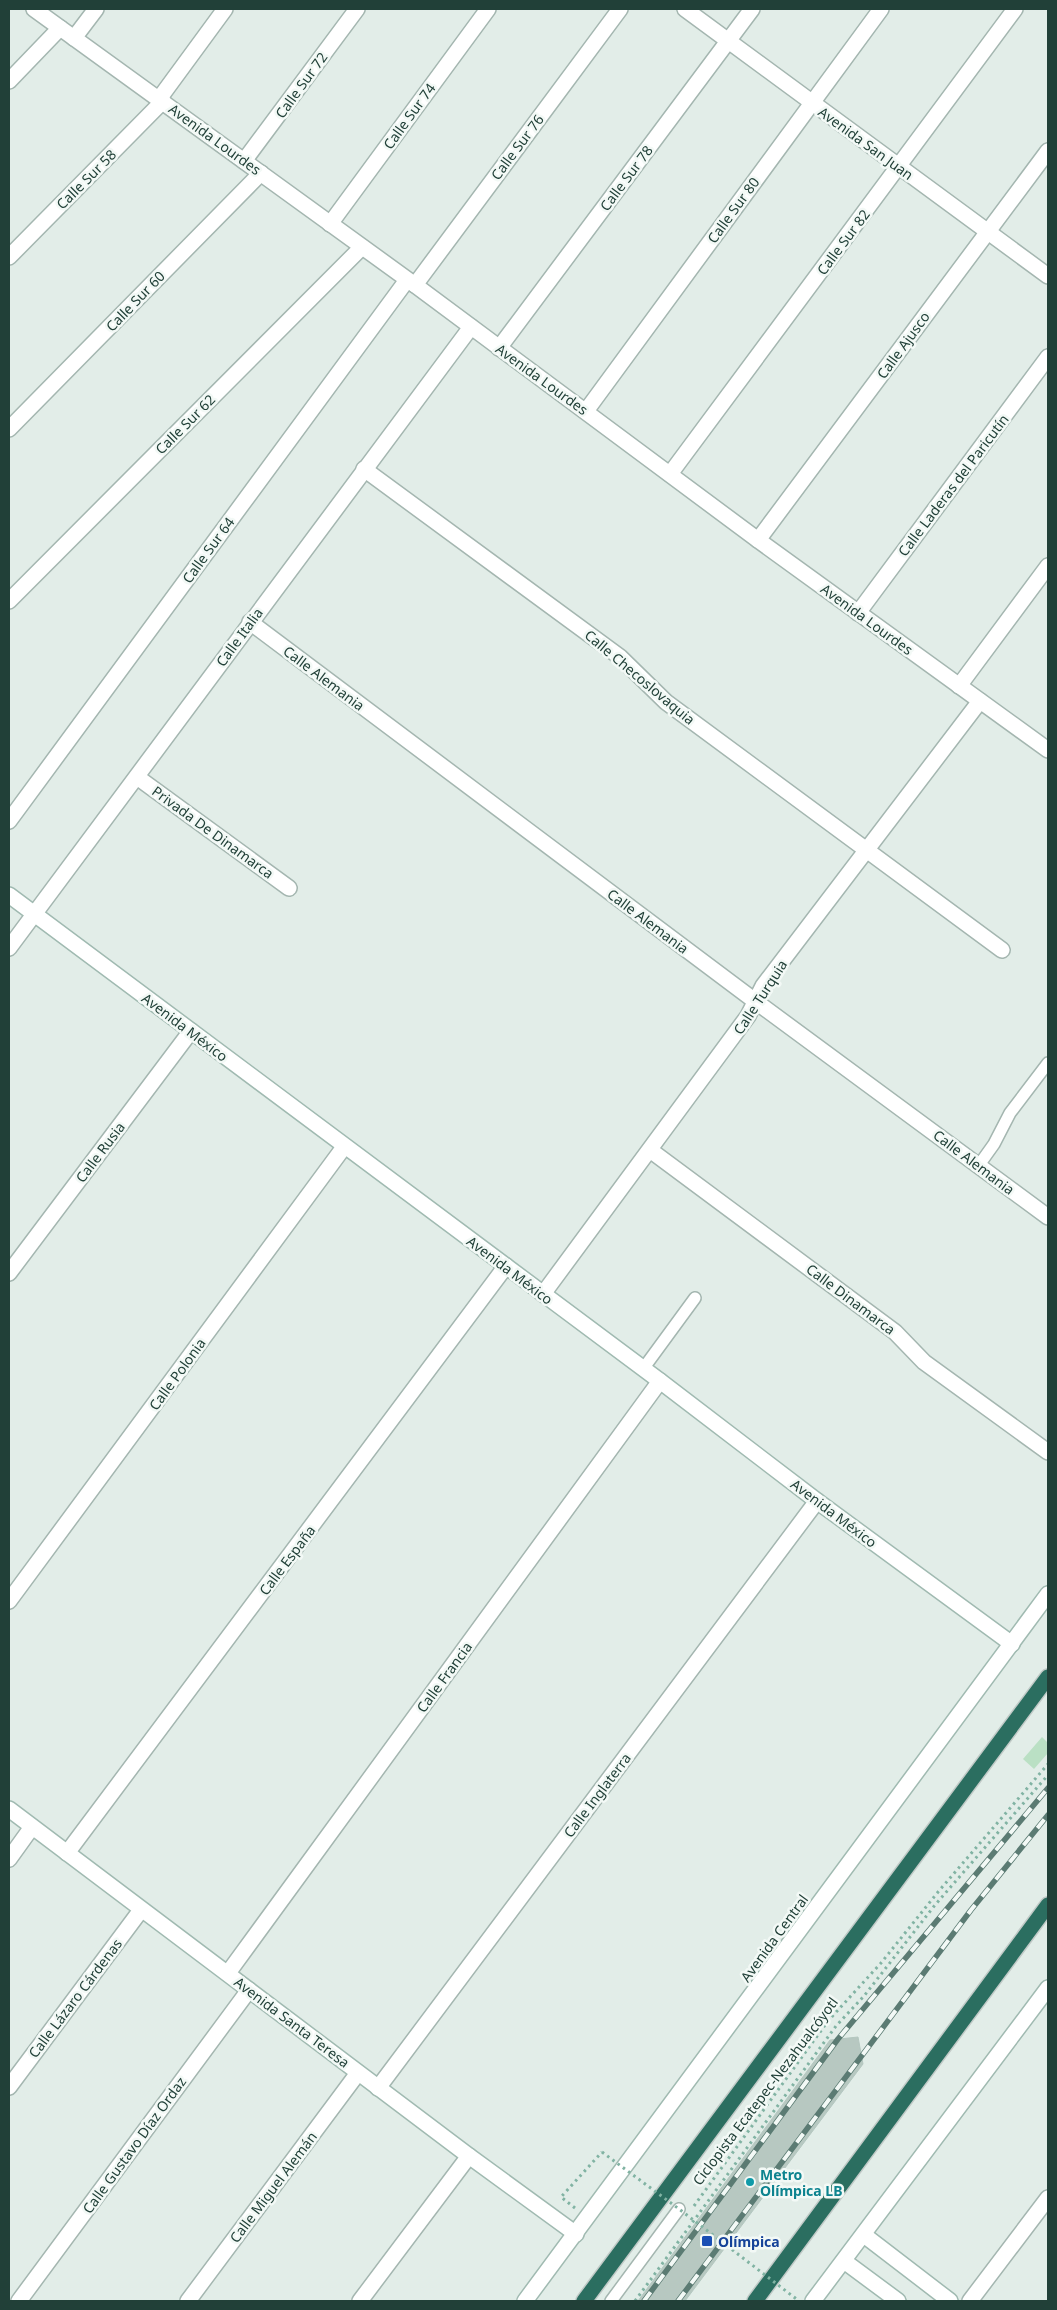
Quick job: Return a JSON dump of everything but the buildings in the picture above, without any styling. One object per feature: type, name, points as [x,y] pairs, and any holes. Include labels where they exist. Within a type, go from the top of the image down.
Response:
[{"type":"highway","points":[[584,2301],[1048,1677]]},
{"type":"highway","points":[[755,2301],[1048,1905]]},
{"type":"street","name":"Avenida Lourdes","points":[[34,9],[261,172],[758,540],[1048,750]]},
{"type":"street","points":[[74,38],[96,9]]},
{"type":"street","name":"Calle Sur 58","points":[[9,257],[161,100],[225,9]]},
{"type":"street","name":"Calle Sur 72","points":[[244,161],[357,9]]},
{"type":"street","name":"Calle Sur 74","points":[[330,224],[488,9]]},
{"type":"street","name":"Calle Sur 76","points":[[411,282],[620,9]]},
{"type":"street","name":"Avenida San Juan","points":[[685,9],[1048,276]]},
{"type":"street","name":"Calle Sur 78","points":[[499,348],[752,9]]},
{"type":"street","name":"Calle Sur 80","points":[[586,411],[881,9]]},
{"type":"street","name":"Calle Sur 82","points":[[670,474],[1015,9]]},
{"type":"street","points":[[9,81],[60,28]]},
{"type":"street","name":"Calle Ajusco","points":[[758,540],[1048,151]]},
{"type":"street","name":"Calle Sur 60","points":[[9,429],[261,172]]},
{"type":"street","name":"Calle Sur 62","points":[[9,601],[362,247]]},
{"type":"street","name":"Calle Sur 64","points":[[9,821],[411,282]]},
{"type":"street","name":"Calle Italia","points":[[9,948],[471,327]]},
{"type":"street","name":"Calle Laderas del Paricutín","points":[[858,613],[1048,357]]},
{"type":"street","name":"Calle Checoslovaquia","points":[[364,469],[620,657],[660,697],[1002,950]]},
{"type":"street","points":[[959,686],[1048,566]]},
{"type":"street","name":"Calle Alemania","points":[[250,622],[755,1001],[980,1165],[1048,1218]]},
{"type":"street","name":"Calle Turquia","points":[[543,1294],[748,1016],[764,986],[980,701]]},
{"type":"street","name":"Privada De Dinamarca","points":[[137,777],[289,888]]},
{"type":"street","name":"Avenida México","points":[[9,894],[344,1147],[660,1381],[817,1501],[1012,1644]]},
{"type":"street","name":"Calle Rusia","points":[[9,1274],[191,1031]]},
{"type":"street","name":"Calle Polonia","points":[[9,1601],[344,1147]]},
{"type":"street","name":"Calle Dinamarca","points":[[650,1150],[895,1332],[924,1362],[1048,1452]]},
{"type":"street","name":"Calle España","points":[[67,1853],[506,1266]]},
{"type":"street","name":"Calle Francia","points":[[228,1973],[660,1381]]},
{"type":"street","name":"Calle Inglaterra","points":[[378,2088],[817,1501]]},
{"type":"street","name":"Avenida Central","points":[[525,2301],[1048,1594]]},
{"type":"street","name":"Avenida Santa Teresa","points":[[9,1810],[228,1973],[378,2088],[576,2234]]},
{"type":"street","points":[[9,1859],[32,1827]]},
{"type":"street","name":"Calle Lázaro Cárdenas","points":[[9,2087],[141,1910]]},
{"type":"street","points":[[813,2301],[1048,1988]]},
{"type":"street","name":"Calle Gustavo Díaz Ordaz","points":[[19,2301],[249,1990]]},
{"type":"street","name":"Calle Miguel Alemán","points":[[188,2301],[358,2073]]},
{"type":"street","points":[[360,2301],[469,2156]]},
{"type":"street","points":[[970,2301],[1048,2198]]},
{"type":"street","points":[[864,2235],[950,2301]]},
{"type":"street","points":[[844,2261],[898,2301]]},
{"type":"lane","points":[[980,1165],[994,1144],[1010,1113],[1048,1064]]},
{"type":"lane","points":[[643,1369],[696,1298]]},
{"type":"lane","points":[[611,2301],[679,2208]]},
{"type":"path","name":"Ciclopista Ecatepec-Nezahualcóyotl","points":[[683,2221],[828,2020],[881,1963],[938,1892],[1048,1764]]},
{"type":"path","points":[[635,2301],[836,2026],[864,1996],[935,1905],[1048,1775]]},
{"type":"path","points":[[561,2198],[602,2152],[679,2208],[799,2301]]},
{"type":"green space","points":[[1042,1737],[1048,1743],[1048,1753],[1034,1769],[1023,1759]]},
{"type":"railway","points":[[644,2301],[838,2039],[1048,1788]]},
{"type":"railway","points":[[678,2301],[971,1910],[1048,1815]]},
{"type":"place","name":"Metro Olímpica LB","points":[[750,2182]]},
{"type":"place","name":"Olímpica","points":[[707,2241]]}]
